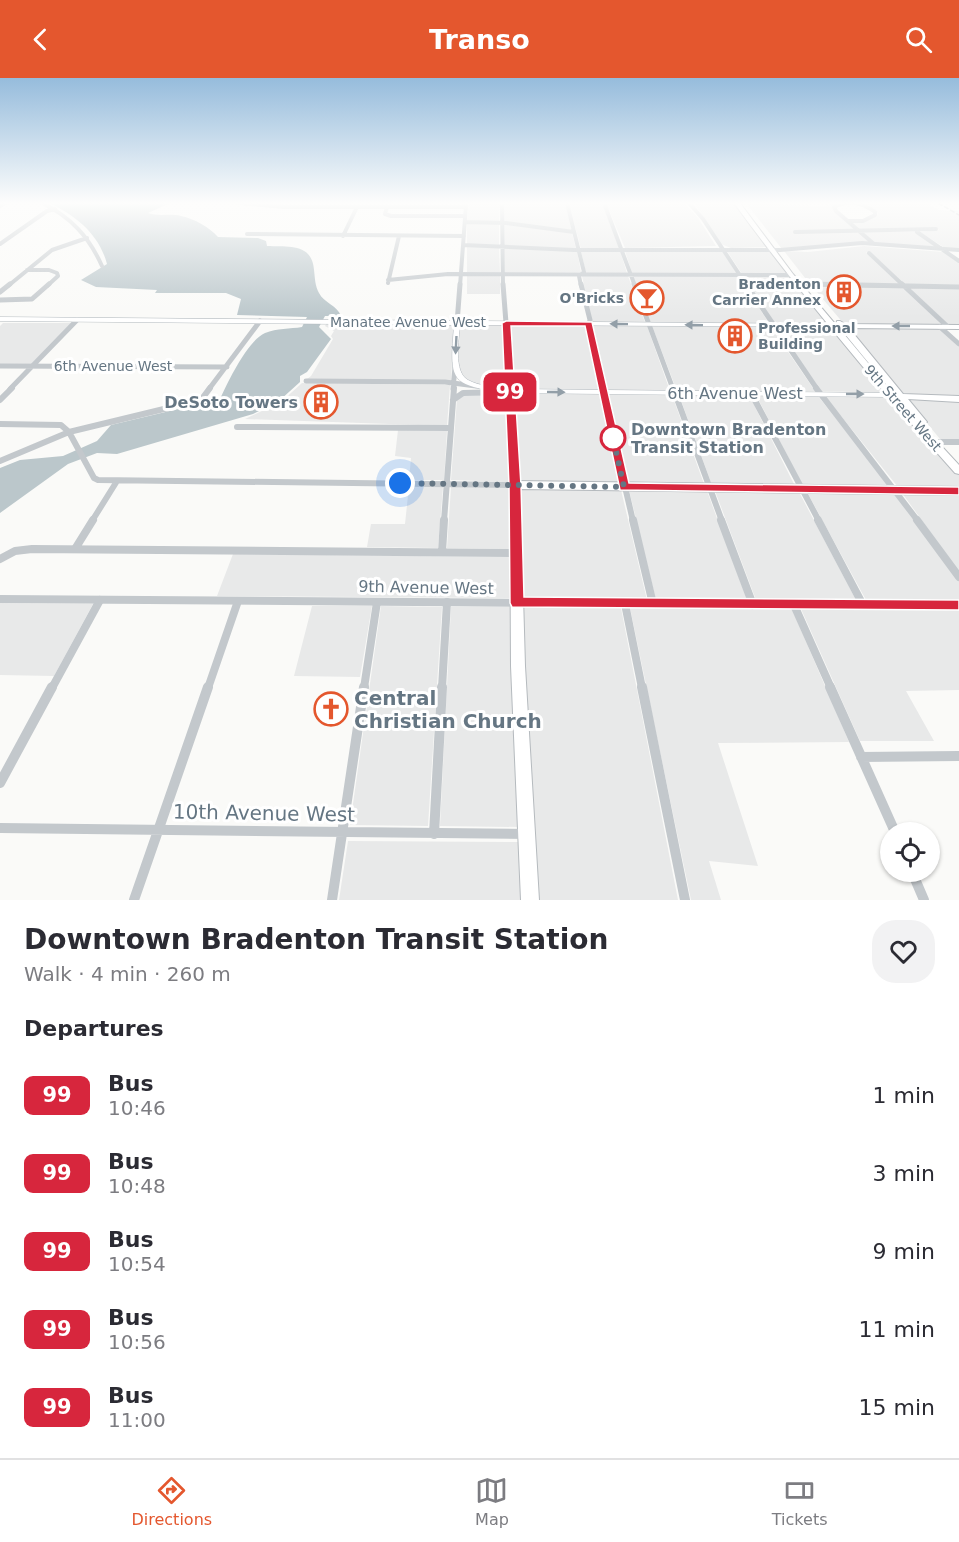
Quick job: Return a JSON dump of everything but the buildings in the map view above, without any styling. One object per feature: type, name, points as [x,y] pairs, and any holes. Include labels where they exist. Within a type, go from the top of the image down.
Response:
[{"type":"main road","name":"9th Street West","points":[[768,241],[791,275],[818,301],[890,395],[959,470]]},
{"type":"main road","name":"9th Street West","points":[[772,241],[809,286],[818,301]]},
{"type":"main road","points":[[791,275],[809,286]]},
{"type":"main road","name":"Manatee Avenue West","points":[[0,319],[959,327]]},
{"type":"main road","points":[[457,323],[455,367],[459,379],[476,386]]},
{"type":"main road","points":[[506,323],[515,485],[517,603],[530,900]]},
{"type":"main road","name":"9th Street West","points":[[838,326],[901,396],[959,470]]},
{"type":"main road","name":"6th Avenue West","points":[[476,386],[510,391],[890,395],[959,399]]},
{"type":"main road","points":[[515,485],[959,491]]},
{"type":"street","points":[[0,292],[56,248],[77,241]]},
{"type":"street","points":[[89,241],[102,266]]},
{"type":"street","points":[[398,241],[388,283],[458,275],[502,274],[791,275]]},
{"type":"street","points":[[457,323],[458,275],[463,241]]},
{"type":"street","points":[[501,241],[506,323]]},
{"type":"street","points":[[577,241],[584,272],[579,276],[589,323],[588,329],[652,604]]},
{"type":"street","points":[[619,241],[753,604]]},
{"type":"street","points":[[718,241],[820,394],[896,490],[959,577]]},
{"type":"street","points":[[872,241],[875,244]]},
{"type":"street","points":[[932,241],[959,261]]},
{"type":"street","points":[[463,245],[579,250],[806,251],[875,244],[959,251]]},
{"type":"street","points":[[869,253],[928,308],[959,344]]},
{"type":"street","points":[[2,302],[32,299],[58,274],[49,270],[27,270]]},
{"type":"street","points":[[809,286],[959,287]]},
{"type":"street","points":[[0,400],[78,320]]},
{"type":"street","points":[[0,461],[69,432],[201,400],[261,321]]},
{"type":"street","name":"6th Avenue West","points":[[0,366],[227,367]]},
{"type":"street","points":[[442,552],[455,367]]},
{"type":"street","name":"6th Avenue West","points":[[306,381],[476,386]]},
{"type":"street","name":"6th Avenue West","points":[[452,402],[457,395],[463,393],[510,391]]},
{"type":"street","points":[[751,393],[863,605]]},
{"type":"street","points":[[0,424],[61,425],[69,432],[95,479],[515,485]]},
{"type":"street","points":[[237,427],[450,428]]},
{"type":"street","points":[[939,442],[959,442]]},
{"type":"street","points":[[75,549],[117,481]]},
{"type":"street","points":[[0,559],[15,551],[32,549],[516,553]]},
{"type":"street","name":"9th Avenue West","points":[[0,599],[959,606]]},
{"type":"street","points":[[0,783],[100,600]]},
{"type":"street","points":[[134,900],[238,601]]},
{"type":"street","points":[[332,900],[377,602]]},
{"type":"street","points":[[434,834],[447,602]]},
{"type":"street","points":[[625,604],[685,900]]},
{"type":"street","points":[[794,604],[890,822]]},
{"type":"street","points":[[861,757],[959,756]]},
{"type":"street","name":"10th Avenue West","points":[[0,828],[527,834]]},
{"type":"street","points":[[916,882],[924,900]]},
{"type":"shaded area","points":[[97,241],[266,241],[267,246],[298,248],[309,255],[312,261],[319,293],[337,309],[341,316],[325,316],[319,327],[331,339],[307,372],[300,376],[300,382],[279,401],[253,414],[117,454],[97,453],[68,464],[0,513],[0,468],[20,460],[63,456],[97,441],[111,425],[220,399],[239,363],[258,337],[274,330],[302,327],[307,317],[237,315],[241,299],[226,293],[155,293],[157,290],[96,287],[81,280],[107,264]]},
{"type":"shaded area","points":[[467,241],[499,241],[499,245],[467,244]]},
{"type":"shaded area","points":[[504,241],[574,241],[576,249],[504,246]]},
{"type":"shaded area","points":[[579,241],[616,241],[619,248],[581,249]]},
{"type":"shaded area","points":[[622,241],[713,241],[716,246],[625,248]]},
{"type":"shaded area","points":[[719,241],[762,241],[766,247],[731,248]]},
{"type":"shaded area","points":[[776,241],[870,243],[782,249]]},
{"type":"shaded area","points":[[873,241],[929,241],[939,248]]},
{"type":"shaded area","points":[[935,241],[959,241],[959,249],[945,248]]},
{"type":"shaded area","points":[[467,246],[499,248],[500,273],[467,273]]},
{"type":"shaded area","points":[[864,246],[944,252],[959,263],[959,285],[905,284],[870,252],[866,252],[900,284],[809,283],[784,251],[808,252]]},
{"type":"shaded area","points":[[504,248],[577,251],[581,272],[505,273]]},
{"type":"shaded area","points":[[581,251],[620,251],[627,273],[586,273]]},
{"type":"shaded area","points":[[625,251],[722,251],[737,274],[632,273]]},
{"type":"shaded area","points":[[727,251],[771,251],[788,274],[742,274]]},
{"type":"shaded area","points":[[467,276],[500,276],[500,294],[467,294]]},
{"type":"shaded area","points":[[582,276],[628,276],[645,322],[592,322]]},
{"type":"shaded area","points":[[633,276],[738,276],[769,323],[651,323]]},
{"type":"shaded area","points":[[743,276],[790,276],[829,324],[775,324]]},
{"type":"shaded area","points":[[811,285],[903,287],[943,325],[844,324]]},
{"type":"shaded area","points":[[908,287],[959,288],[959,325],[949,325]]},
{"type":"shaded area","points":[[3,323],[71,323],[31,364],[0,364],[0,326]]},
{"type":"shaded area","points":[[327,323],[454,324],[451,381],[307,379],[333,339],[331,336],[334,331],[325,326]]},
{"type":"shaded area","points":[[460,324],[503,325],[507,389],[477,384],[464,379],[458,367]]},
{"type":"shaded area","points":[[509,325],[586,325],[599,390],[513,389]]},
{"type":"shaded area","points":[[592,325],[647,326],[670,391],[606,390]]},
{"type":"shaded area","points":[[652,326],[771,327],[815,391],[677,391]]},
{"type":"shaded area","points":[[777,327],[832,327],[885,393],[821,391]]},
{"type":"shaded area","points":[[847,328],[939,328],[959,347],[959,396],[903,395]]},
{"type":"shaded area","points":[[302,383],[450,385],[447,426],[245,419],[281,402]]},
{"type":"shaded area","points":[[507,394],[511,482],[451,480],[457,399],[461,396]]},
{"type":"shaded area","points":[[514,394],[600,394],[620,483],[519,482]]},
{"type":"shaded area","points":[[607,394],[672,395],[704,484],[628,483]]},
{"type":"shaded area","points":[[679,395],[749,395],[795,486],[712,485]]},
{"type":"shaded area","points":[[756,395],[818,396],[890,487],[803,486]]},
{"type":"shaded area","points":[[825,396],[888,397],[959,475],[959,488],[898,487]]},
{"type":"shaded area","points":[[907,399],[959,401],[959,439],[940,439]]},
{"type":"shaded area","points":[[398,430],[447,431],[444,480],[409,480],[411,458],[395,456]]},
{"type":"shaded area","points":[[409,486],[443,487],[438,548],[367,547],[371,524],[405,524]]},
{"type":"shaded area","points":[[451,487],[511,488],[512,549],[447,548]]},
{"type":"shaded area","points":[[519,488],[621,490],[647,600],[522,598]]},
{"type":"shaded area","points":[[629,490],[707,491],[747,600],[656,600]]},
{"type":"shaded area","points":[[715,491],[799,492],[856,600],[756,600]]},
{"type":"shaded area","points":[[807,492],[894,493],[947,555],[902,493],[959,494],[959,601],[866,600]]},
{"type":"shaded area","points":[[233,554],[512,557],[512,598],[217,596]]},
{"type":"shaded area","points":[[0,603],[93,604],[54,676],[0,675]]},
{"type":"shaded area","points":[[312,606],[372,606],[360,677],[294,676]]},
{"type":"shaded area","points":[[381,606],[442,607],[428,826],[350,825]]},
{"type":"shaded area","points":[[451,607],[512,607],[520,827],[440,826]]},
{"type":"shaded area","points":[[522,607],[621,608],[678,900],[536,900]]},
{"type":"shaded area","points":[[630,608],[792,609],[849,742],[718,743],[758,866],[709,861],[721,900],[691,900]]},
{"type":"shaded area","points":[[801,609],[959,610],[959,690],[906,691],[934,741],[860,741]]},
{"type":"shaded area","points":[[348,841],[521,842],[523,900],[339,900]]},
{"type":"bus line","name":"99","points":[[959,491],[624,487],[588,329],[589,323],[506,323],[515,485],[517,603],[959,606]]},
{"type":"place","name":"Bradenton Carrier Annex","points":[[844,292]]},
{"type":"place","name":"O'Bricks","points":[[647,298]]},
{"type":"place","name":"Professional Building","points":[[735,336]]},
{"type":"place","name":"DeSoto Towers","points":[[321,402]]},
{"type":"place","name":"Downtown Bradenton Transit Station","points":[[613,438]]},
{"type":"place","name":"Central Christian Church","points":[[331,709]]},
{"type":"route","points":[[400,483],[624,487],[613,438]]}]
